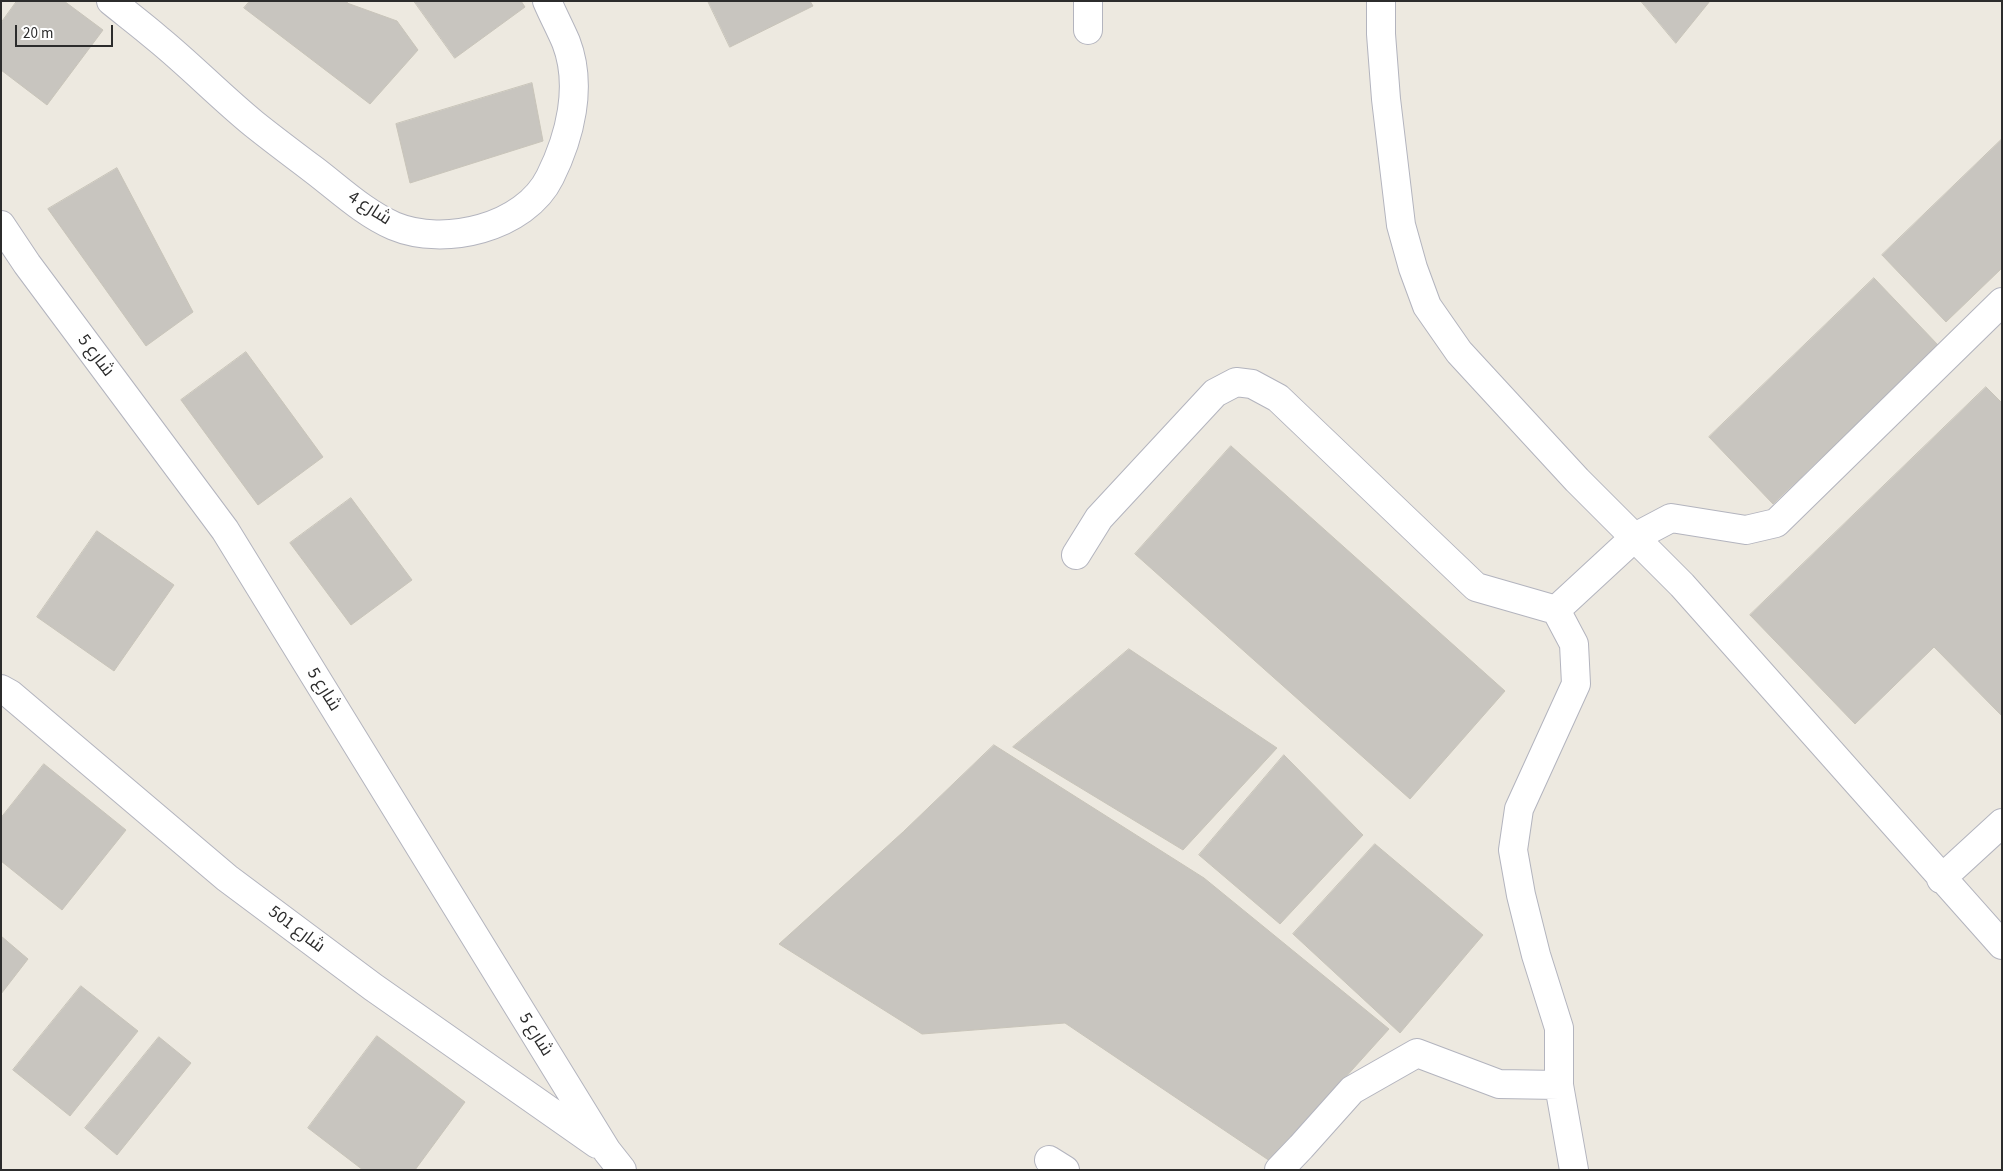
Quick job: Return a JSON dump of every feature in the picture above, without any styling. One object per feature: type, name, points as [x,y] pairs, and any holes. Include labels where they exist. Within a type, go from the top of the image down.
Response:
[{"type":"street","name":"شارع 4","points":[[111,1],[159,39],[254,123],[372,214],[396,227],[436,234],[468,232],[509,219],[528,205],[548,182],[559,160],[568,134],[574,102],[572,71],[566,44],[547,1]]},
{"type":"street","points":[[1088,1],[1088,30]]},
{"type":"street","points":[[1381,1],[1386,99],[1401,224],[1413,268],[1427,306],[1459,352],[1541,441],[1682,586],[2002,946]]},
{"type":"street","name":"شارع 5","points":[[1,225],[27,264],[225,530],[614,1160]]},
{"type":"street","points":[[1556,610],[1635,537],[1671,518],[1746,530],[1776,523],[2002,302]]},
{"type":"street","points":[[1076,555],[1099,518],[1215,393],[1236,382],[1252,384],[1278,398],[1476,587],[1556,610],[1574,644],[1576,684],[1519,809],[1513,850],[1521,895],[1536,955],[1559,1028],[1559,1085],[1574,1170]]},
{"type":"street","name":"شارع 501","points":[[1,689],[10,694],[226,878],[373,987],[614,1160]]},
{"type":"street","points":[[1941,879],[2002,823]]},
{"type":"street","points":[[1279,1170],[1352,1090],[1417,1054],[1499,1084],[1559,1085]]},
{"type":"building","points":[[17,1],[64,1],[103,30],[47,105],[1,70],[1,23]]},
{"type":"building","points":[[250,1],[348,1],[347,3],[397,21],[418,50],[370,104],[244,8]]},
{"type":"building","points":[[414,1],[521,1],[525,7],[455,58]]},
{"type":"building","points":[[708,1],[810,1],[813,6],[730,47]]},
{"type":"building","points":[[1641,1],[1710,1],[1676,43]]},
{"type":"building","points":[[532,83],[543,141],[410,183],[396,124]]},
{"type":"building","points":[[2002,139],[2002,268],[1946,322],[1882,255]]},
{"type":"building","points":[[117,168],[193,312],[146,346],[48,209]]},
{"type":"building","points":[[1874,278],[1938,345],[1773,504],[1709,437]]},
{"type":"building","points":[[246,352],[323,457],[258,505],[181,400]]},
{"type":"building","points":[[1986,387],[2002,403],[2002,716],[1934,647],[1855,724],[1750,615]]},
{"type":"building","points":[[1231,446],[1505,691],[1410,799],[1135,554]]},
{"type":"building","points":[[351,498],[412,580],[351,625],[290,543]]},
{"type":"building","points":[[97,531],[174,585],[114,671],[37,617]]},
{"type":"building","points":[[1129,649],[1277,748],[1183,850],[1013,747]]},
{"type":"building","points":[[994,745],[1204,878],[1389,1029],[1270,1161],[1065,1023],[922,1034],[779,944],[903,832]]},
{"type":"building","points":[[1284,755],[1363,835],[1280,924],[1199,855]]},
{"type":"building","points":[[44,764],[126,830],[62,910],[1,861],[1,818]]},
{"type":"building","points":[[1375,844],[1483,935],[1400,1033],[1293,934]]},
{"type":"building","points":[[1,936],[28,959],[1,994]]},
{"type":"building","points":[[81,986],[138,1031],[70,1116],[13,1070]]},
{"type":"building","points":[[377,1036],[465,1102],[415,1170],[363,1170],[308,1128]]},
{"type":"building","points":[[159,1037],[191,1063],[117,1155],[85,1128]]}]
